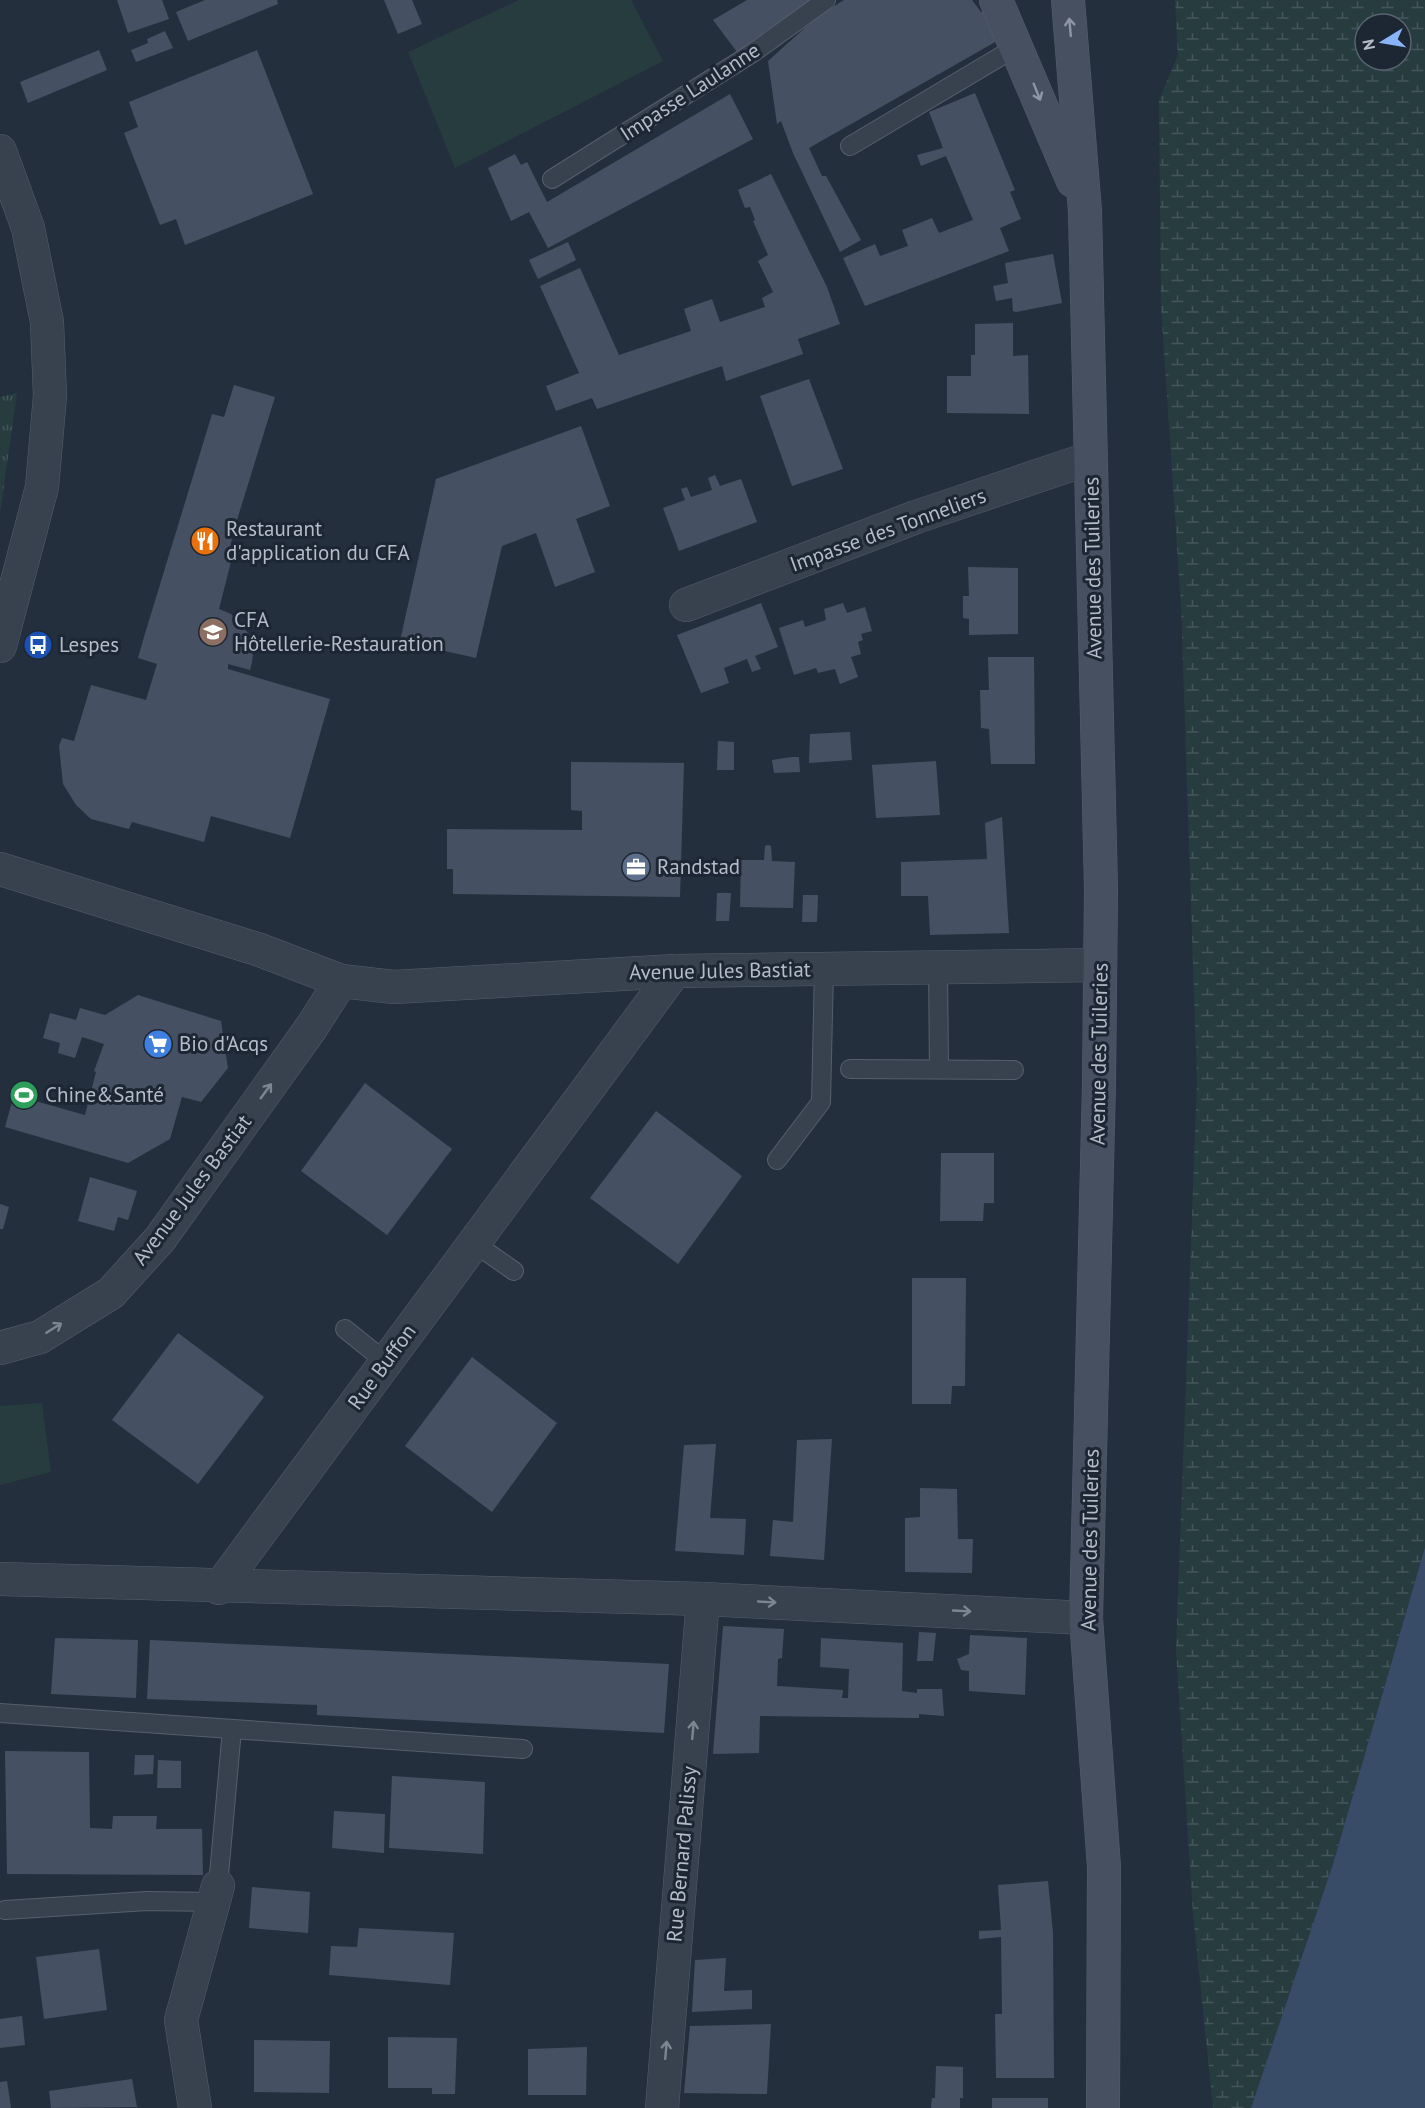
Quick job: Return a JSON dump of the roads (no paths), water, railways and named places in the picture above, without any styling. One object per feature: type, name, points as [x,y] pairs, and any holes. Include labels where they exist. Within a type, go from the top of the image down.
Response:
[{"type":"main road","points":[[996,0],[1018,46],[1085,210]]},
{"type":"main road","name":"Avenue des Tuileries","points":[[1068,0],[1085,210],[1100,965],[1086,1617],[1104,1867],[1103,2108]]},
{"type":"street","points":[[0,151],[28,228],[45,311],[50,396],[42,487],[0,646]]},
{"type":"street","name":"Impasse des Tonneliers","points":[[686,605],[916,516],[1091,458]]},
{"type":"street","name":"Avenue Jules Bastiat","points":[[0,869],[236,942],[340,981],[394,987],[675,971],[1100,965]]},
{"type":"street","name":"Rue Buffon","points":[[219,1587],[675,971]]},
{"type":"street","name":"Avenue Jules Bastiat","points":[[0,1348],[40,1337],[111,1293],[160,1239],[311,1028],[340,981]]},
{"type":"street","points":[[0,1579],[703,1599],[1086,1617]]},
{"type":"street","name":"Rue Bernard Palissy","points":[[662,2108],[703,1599]]},
{"type":"street","points":[[195,2108],[181,2020],[216,1894]]},
{"type":"lane","name":"Impasse Laulanne","points":[[552,179],[754,52],[826,0]]},
{"type":"lane","points":[[850,146],[1018,46]]},
{"type":"lane","points":[[938,967],[939,1069]]},
{"type":"lane","points":[[777,1160],[821,1102],[824,969]]},
{"type":"lane","points":[[850,1069],[1014,1070]]},
{"type":"lane","points":[[474,1243],[514,1270]]},
{"type":"lane","points":[[345,1329],[386,1362]]},
{"type":"lane","points":[[0,1713],[523,1749]]},
{"type":"lane","points":[[6,1911],[216,1894],[232,1729]]},
{"type":"water","points":[[1425,1547],[1425,2108],[1251,2108],[1333,1864]]},
{"type":"place","name":"Restaurant d'application du CFA","points":[[205,541]]},
{"type":"place","name":"CFA Hôtellerie-Restauration","points":[[213,632]]},
{"type":"place","name":"Lespes","points":[[38,645]]},
{"type":"place","name":"Randstad","points":[[636,867]]},
{"type":"place","name":"Bio d'Acqs","points":[[158,1044]]},
{"type":"place","name":"Chine&Santé","points":[[24,1095]]}]
